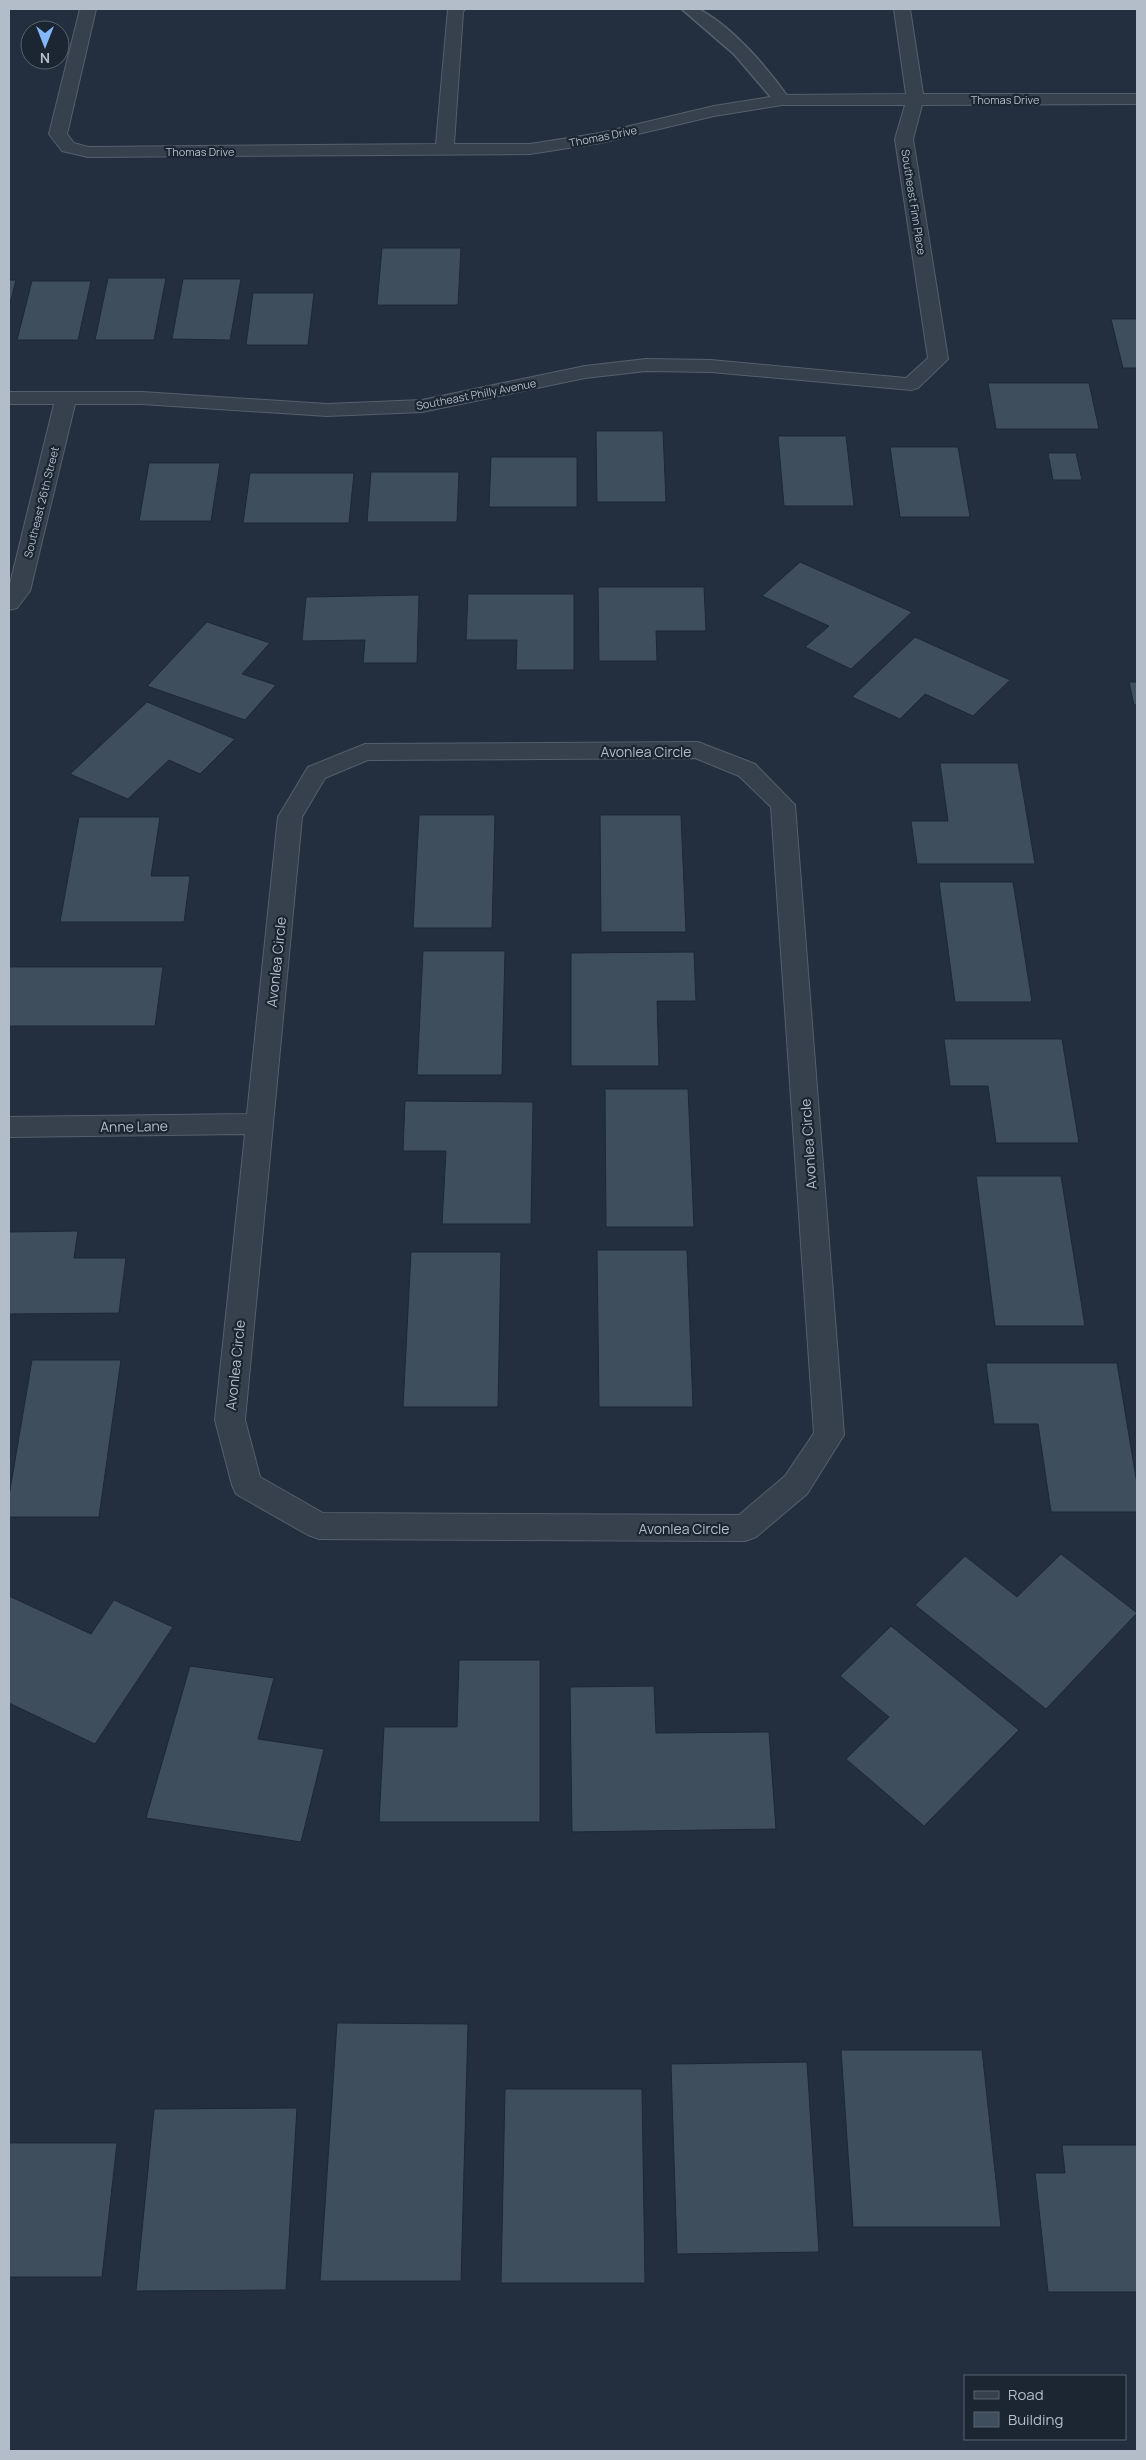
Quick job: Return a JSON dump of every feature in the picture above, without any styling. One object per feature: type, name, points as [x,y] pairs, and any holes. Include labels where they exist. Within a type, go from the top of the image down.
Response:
[{"type":"street","name":"Thomas Drive","points":[[88,9],[58,134],[68,146],[88,152],[445,150],[539,147],[600,138],[714,111],[782,100],[1137,99]]},
{"type":"street","points":[[445,150],[455,11],[457,9]]},
{"type":"street","name":"Southeast Finn Place","points":[[902,9],[915,99],[904,139],[938,359],[911,384]]},
{"type":"street","name":"Southeast Philly Avenue","points":[[9,398],[142,398],[327,410],[422,406],[585,372],[646,365],[711,366],[911,384]]},
{"type":"street","name":"Southeast 26th Street","points":[[9,603],[19,591],[66,398]]},
{"type":"street","name":"Avonlea Circle","points":[[698,750],[747,770],[783,805],[829,1435],[796,1485],[745,1528],[319,1526],[248,1485],[230,1420],[260,1124],[290,817],[316,773],[365,752],[698,750]]},
{"type":"street","name":"Anne Lane","points":[[9,1127],[260,1124]]},
{"type":"lane","points":[[688,9],[718,29],[753,63],[782,100]]},
{"type":"building","points":[[382,248],[461,248],[458,305],[377,305]]},
{"type":"building","points":[[108,278],[166,278],[154,340],[95,340]]},
{"type":"building","points":[[183,279],[241,279],[230,340],[172,339]]},
{"type":"building","points":[[9,280],[16,280],[9,307]]},
{"type":"building","points":[[32,281],[91,281],[78,340],[17,340]]},
{"type":"building","points":[[253,293],[314,293],[308,345],[246,345]]},
{"type":"building","points":[[1111,319],[1137,319],[1137,368],[1123,368]]},
{"type":"building","points":[[988,383],[1089,383],[1099,429],[996,429]]},
{"type":"building","points":[[596,431],[663,431],[666,502],[597,502]]},
{"type":"building","points":[[778,436],[846,436],[854,506],[784,506]]},
{"type":"building","points":[[890,447],[958,447],[970,517],[900,517]]},
{"type":"building","points":[[1048,453],[1076,453],[1082,480],[1053,480]]},
{"type":"building","points":[[491,457],[577,457],[577,507],[489,507]]},
{"type":"building","points":[[149,463],[220,463],[211,521],[139,521]]},
{"type":"building","points":[[371,472],[459,472],[457,522],[367,522]]},
{"type":"building","points":[[250,473],[354,473],[349,523],[243,523]]},
{"type":"building","points":[[800,562],[912,612],[851,669],[805,647],[829,626],[762,596]]},
{"type":"building","points":[[598,587],[704,587],[706,631],[656,631],[657,661],[599,661]]},
{"type":"building","points":[[468,594],[574,594],[574,670],[516,670],[517,640],[466,640]]},
{"type":"building","points":[[419,595],[417,663],[363,663],[365,640],[302,641],[306,597]]},
{"type":"building","points":[[207,622],[270,643],[242,674],[276,685],[245,720],[147,686]]},
{"type":"building","points":[[915,637],[1010,680],[973,716],[925,694],[900,719],[852,697]]},
{"type":"building","points":[[1129,682],[1137,682],[1137,705],[1134,705]]},
{"type":"building","points":[[147,702],[235,739],[200,774],[169,760],[128,799],[70,774]]},
{"type":"building","points":[[940,763],[1018,763],[1035,864],[917,864],[911,821],[948,821]]},
{"type":"building","points":[[419,815],[495,815],[492,928],[413,928]]},
{"type":"building","points":[[600,815],[681,815],[686,932],[601,932]]},
{"type":"building","points":[[79,817],[160,817],[151,876],[190,876],[184,922],[60,922]]},
{"type":"building","points":[[939,882],[1013,882],[1032,1002],[955,1002]]},
{"type":"building","points":[[423,951],[505,951],[502,1075],[417,1075]]},
{"type":"building","points":[[694,952],[696,1001],[657,1001],[659,1066],[571,1066],[571,953]]},
{"type":"building","points":[[9,967],[163,967],[155,1026],[9,1026]]},
{"type":"building","points":[[944,1039],[1062,1039],[1079,1143],[996,1143],[988,1086],[950,1086]]},
{"type":"building","points":[[605,1089],[688,1089],[694,1227],[606,1227]]},
{"type":"building","points":[[405,1101],[533,1102],[531,1224],[442,1224],[446,1151],[403,1151]]},
{"type":"building","points":[[976,1176],[1061,1176],[1085,1326],[995,1326]]},
{"type":"building","points":[[78,1231],[74,1258],[126,1258],[119,1313],[9,1314],[9,1232]]},
{"type":"building","points":[[597,1250],[687,1250],[693,1407],[599,1407]]},
{"type":"building","points":[[411,1252],[501,1252],[498,1407],[403,1407]]},
{"type":"building","points":[[32,1360],[121,1360],[99,1517],[9,1517],[9,1496]]},
{"type":"building","points":[[986,1363],[1117,1363],[1137,1484],[1137,1512],[1051,1512],[1038,1424],[994,1424]]},
{"type":"building","points":[[1061,1554],[1137,1613],[1046,1709],[915,1605],[965,1556],[1017,1597]]},
{"type":"building","points":[[9,1596],[91,1634],[114,1600],[173,1627],[95,1744],[9,1703]]},
{"type":"building","points":[[891,1626],[1019,1730],[924,1826],[846,1759],[889,1717],[840,1676]]},
{"type":"building","points":[[459,1660],[540,1660],[540,1822],[379,1822],[384,1727],[457,1727]]},
{"type":"building","points":[[190,1666],[274,1678],[258,1739],[324,1749],[301,1842],[146,1818]]},
{"type":"building","points":[[654,1686],[656,1733],[769,1732],[776,1829],[572,1832],[570,1687]]},
{"type":"building","points":[[337,2023],[468,2024],[461,2281],[320,2281]]},
{"type":"building","points":[[841,2050],[982,2050],[1001,2227],[853,2227]]},
{"type":"building","points":[[807,2062],[819,2252],[677,2254],[671,2064]]},
{"type":"building","points":[[505,2089],[642,2089],[645,2283],[501,2283]]},
{"type":"building","points":[[297,2108],[286,2290],[136,2291],[154,2109]]},
{"type":"building","points":[[9,2143],[117,2143],[102,2277],[9,2277]]},
{"type":"building","points":[[1062,2145],[1137,2145],[1137,2292],[1048,2292],[1035,2173],[1065,2173]]}]
